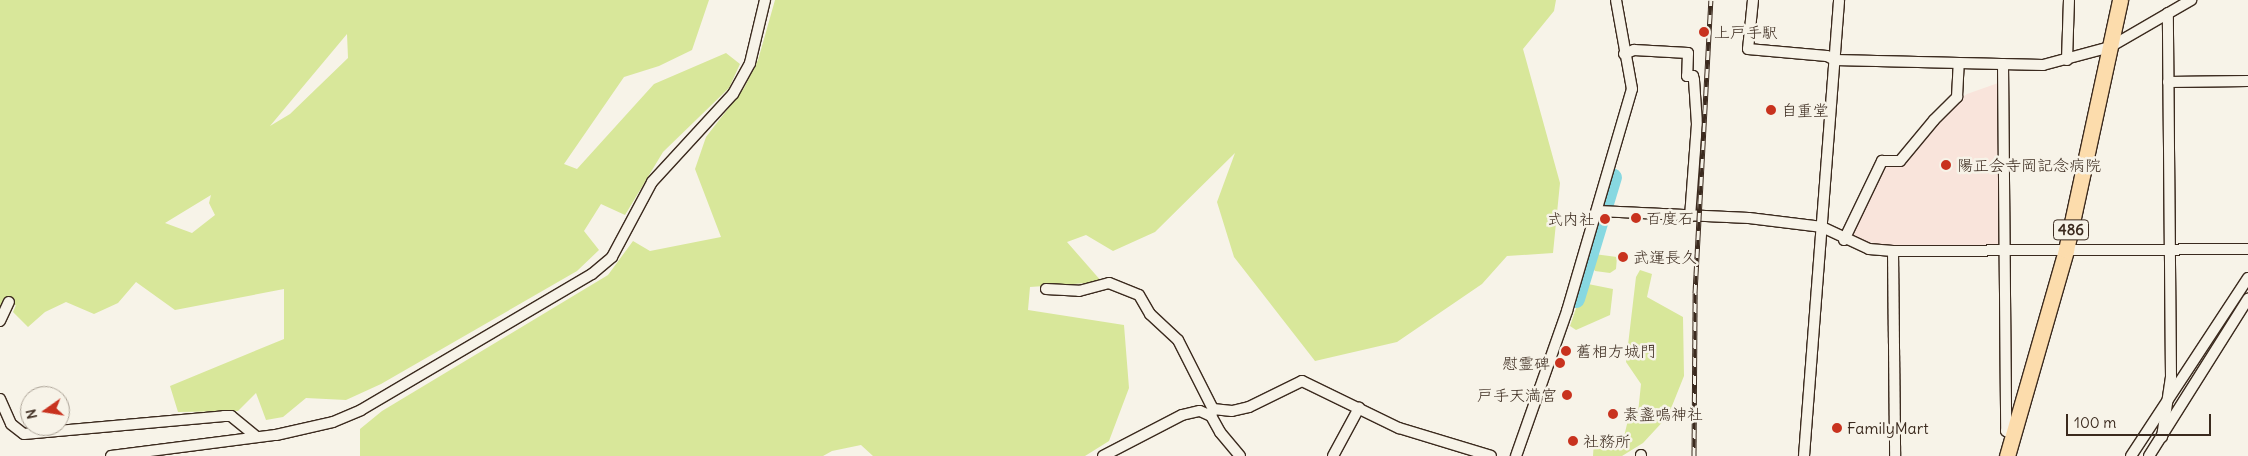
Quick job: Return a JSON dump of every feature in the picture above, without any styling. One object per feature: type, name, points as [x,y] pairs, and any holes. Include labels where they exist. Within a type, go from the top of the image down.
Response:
[{"type":"highway","name":"486","points":[[2007,456],[2066,250],[2120,0]]},
{"type":"street","points":[[111,456],[257,437],[333,422],[361,410],[592,274],[605,262],[621,242],[652,182],[733,94],[750,63],[765,0]]},
{"type":"street","points":[[1516,456],[1602,212],[1632,89],[1624,54],[1616,0]]},
{"type":"street","points":[[1753,0],[1748,49],[1827,56],[1834,60],[2043,65],[2110,47],[2191,0]]},
{"type":"street","points":[[1804,456],[1839,0]]},
{"type":"street","points":[[2067,60],[2069,0]]},
{"type":"street","points":[[2162,437],[2170,378],[2168,13]]},
{"type":"street","points":[[1624,54],[1634,50],[1688,53],[1687,76],[1693,76],[1694,80],[1697,124],[1690,217]]},
{"type":"street","points":[[1844,240],[1882,161],[1900,161],[1957,97],[1959,63]]},
{"type":"street","points":[[2003,64],[2006,431],[2014,434]]},
{"type":"street","points":[[2168,82],[2248,82]]},
{"type":"street","points":[[1602,212],[1749,218],[1822,227],[1844,240],[1869,249],[1893,251],[2248,249]]},
{"type":"street","points":[[1893,251],[1895,456]]},
{"type":"street","points":[[2131,456],[2167,404],[2248,278]]},
{"type":"street","points":[[1046,289],[1079,291],[1109,283],[1139,295],[1150,314],[1178,340],[1212,412],[1240,456]]},
{"type":"street","points":[[2149,456],[2248,299]]},
{"type":"street","points":[[0,321],[9,302]]},
{"type":"street","points":[[1103,456],[1182,415],[1200,411],[1232,411],[1249,407],[1302,381],[1399,428],[1491,456]]},
{"type":"street","points":[[0,399],[11,424],[24,434],[231,416],[257,437]]},
{"type":"street","points":[[1333,456],[1360,408]]},
{"type":"shaded area","name":"陽正会寺岡記念病院","points":[[2001,82],[2002,248],[1891,247],[1848,237],[1883,165],[1899,165],[1952,105],[1967,94]]},
{"type":"green space","points":[[0,0],[709,0],[692,50],[659,66],[624,77],[564,164],[577,169],[654,84],[726,53],[740,64],[729,88],[663,152],[625,215],[601,204],[584,231],[599,250],[577,271],[381,384],[346,400],[306,398],[283,417],[266,420],[256,393],[238,411],[178,412],[170,386],[284,339],[284,289],[175,310],[136,282],[118,303],[94,314],[66,302],[45,312],[28,327],[13,312],[16,305],[0,308]],"holes":[[[347,34],[348,58],[290,114],[270,126]],[[211,195],[209,203],[215,215],[192,233],[165,223]]]},
{"type":"green space","points":[[775,0],[1556,0],[1554,11],[1523,49],[1560,183],[1553,253],[1507,256],[1482,284],[1397,342],[1315,361],[1234,257],[1217,202],[1235,153],[1155,232],[1113,251],[1086,235],[1067,242],[1102,282],[1030,287],[1028,310],[1124,325],[1129,388],[1109,441],[1085,456],[873,456],[861,445],[832,451],[823,456],[360,456],[360,429],[382,411],[608,275],[633,241],[650,251],[721,237],[695,169],[706,137],[744,88],[758,60]]},
{"type":"green space","points":[[1602,220],[1606,221],[1598,253],[1594,252]]},
{"type":"green space","points":[[1594,254],[1617,257],[1616,269],[1610,273],[1595,271],[1591,265]]},
{"type":"green space","points":[[1640,270],[1652,274],[1647,297],[1683,317],[1684,376],[1668,416],[1643,443],[1622,456],[1593,456],[1594,440],[1623,441],[1627,424],[1638,413],[1641,384],[1626,362],[1636,277]]},
{"type":"green space","points":[[1588,284],[1613,289],[1610,315],[1576,330],[1570,326],[1583,288]]},
{"type":"waterway","points":[[1576,299],[1613,177]]},
{"type":"railway","points":[[1694,456],[1695,293],[1711,0]]},
{"type":"place","name":"上戸手駅","points":[[1704,32]]},
{"type":"place","name":"自重堂","points":[[1771,110]]},
{"type":"place","name":"陽正会寺岡記念病院","points":[[1946,165]]},
{"type":"place","name":"百度石","points":[[1636,218]]},
{"type":"place","name":"式内社","points":[[1605,219]]},
{"type":"place","name":"武運長久","points":[[1623,257]]},
{"type":"place","name":"舊相方城門","points":[[1566,351]]},
{"type":"place","name":"慰霊碑","points":[[1560,363]]},
{"type":"place","name":"戸手天満宮","points":[[1567,395]]},
{"type":"place","name":"素盞嗚神社","points":[[1613,414]]},
{"type":"place","name":"FamilyMart","points":[[1837,428]]},
{"type":"place","name":"社務所","points":[[1573,441]]}]
